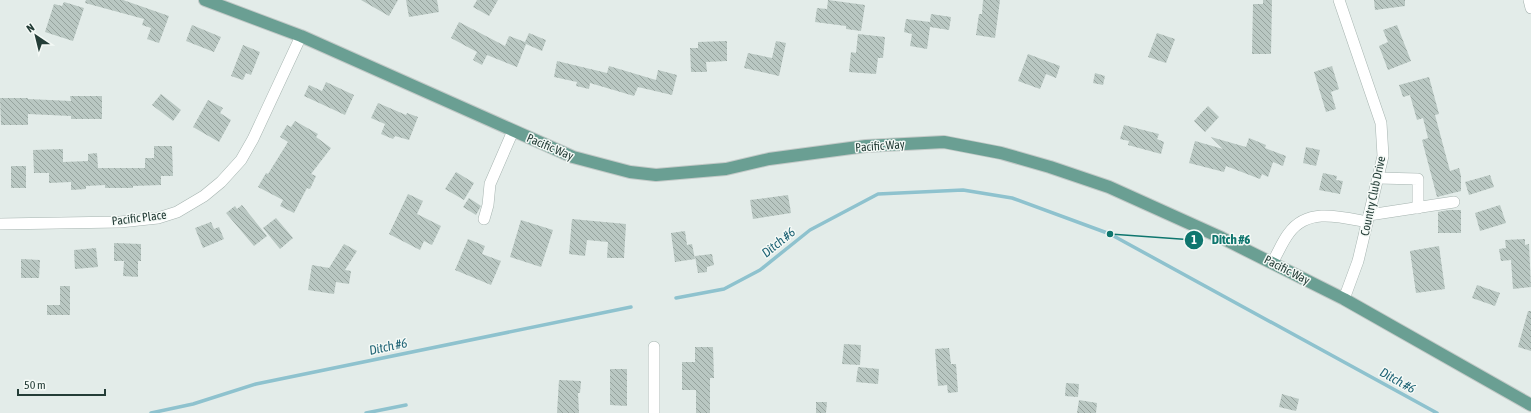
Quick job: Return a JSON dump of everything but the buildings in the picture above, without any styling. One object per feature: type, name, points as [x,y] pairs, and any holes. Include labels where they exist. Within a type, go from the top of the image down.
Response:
[{"type":"main road","name":"Pacific Way","points":[[205,0],[301,36],[573,157],[630,172],[656,175],[734,168],[769,159],[866,146],[944,142],[1001,153],[1050,167],[1110,187],[1222,238],[1344,299],[1531,405]]},
{"type":"street","name":"Country Club Drive","points":[[1339,0],[1381,123],[1383,156],[1358,261],[1344,299]]},
{"type":"street","points":[[1529,0],[1531,8]]},
{"type":"street","name":"Pacific Place","points":[[0,224],[120,222],[158,218],[177,212],[204,196],[221,182],[240,160],[253,139],[301,36]]},
{"type":"street","points":[[484,219],[488,205],[490,184],[514,131]]},
{"type":"street","points":[[1378,178],[1418,179],[1418,208]]},
{"type":"street","points":[[1272,263],[1289,233],[1299,223],[1312,217],[1332,216],[1368,219],[1454,202]]},
{"type":"street","points":[[654,347],[654,413]]},
{"type":"waterway","name":"Ditch #6","points":[[676,298],[724,289],[760,270],[810,230],[878,194],[963,190],[1012,198],[1110,234],[1437,413]]},
{"type":"waterway","name":"Ditch #6","points":[[151,413],[193,404],[256,384],[631,307]]},
{"type":"waterway","points":[[366,413],[406,405]]},
{"type":"place","name":"Ditch #6","points":[[1110,234]]}]
